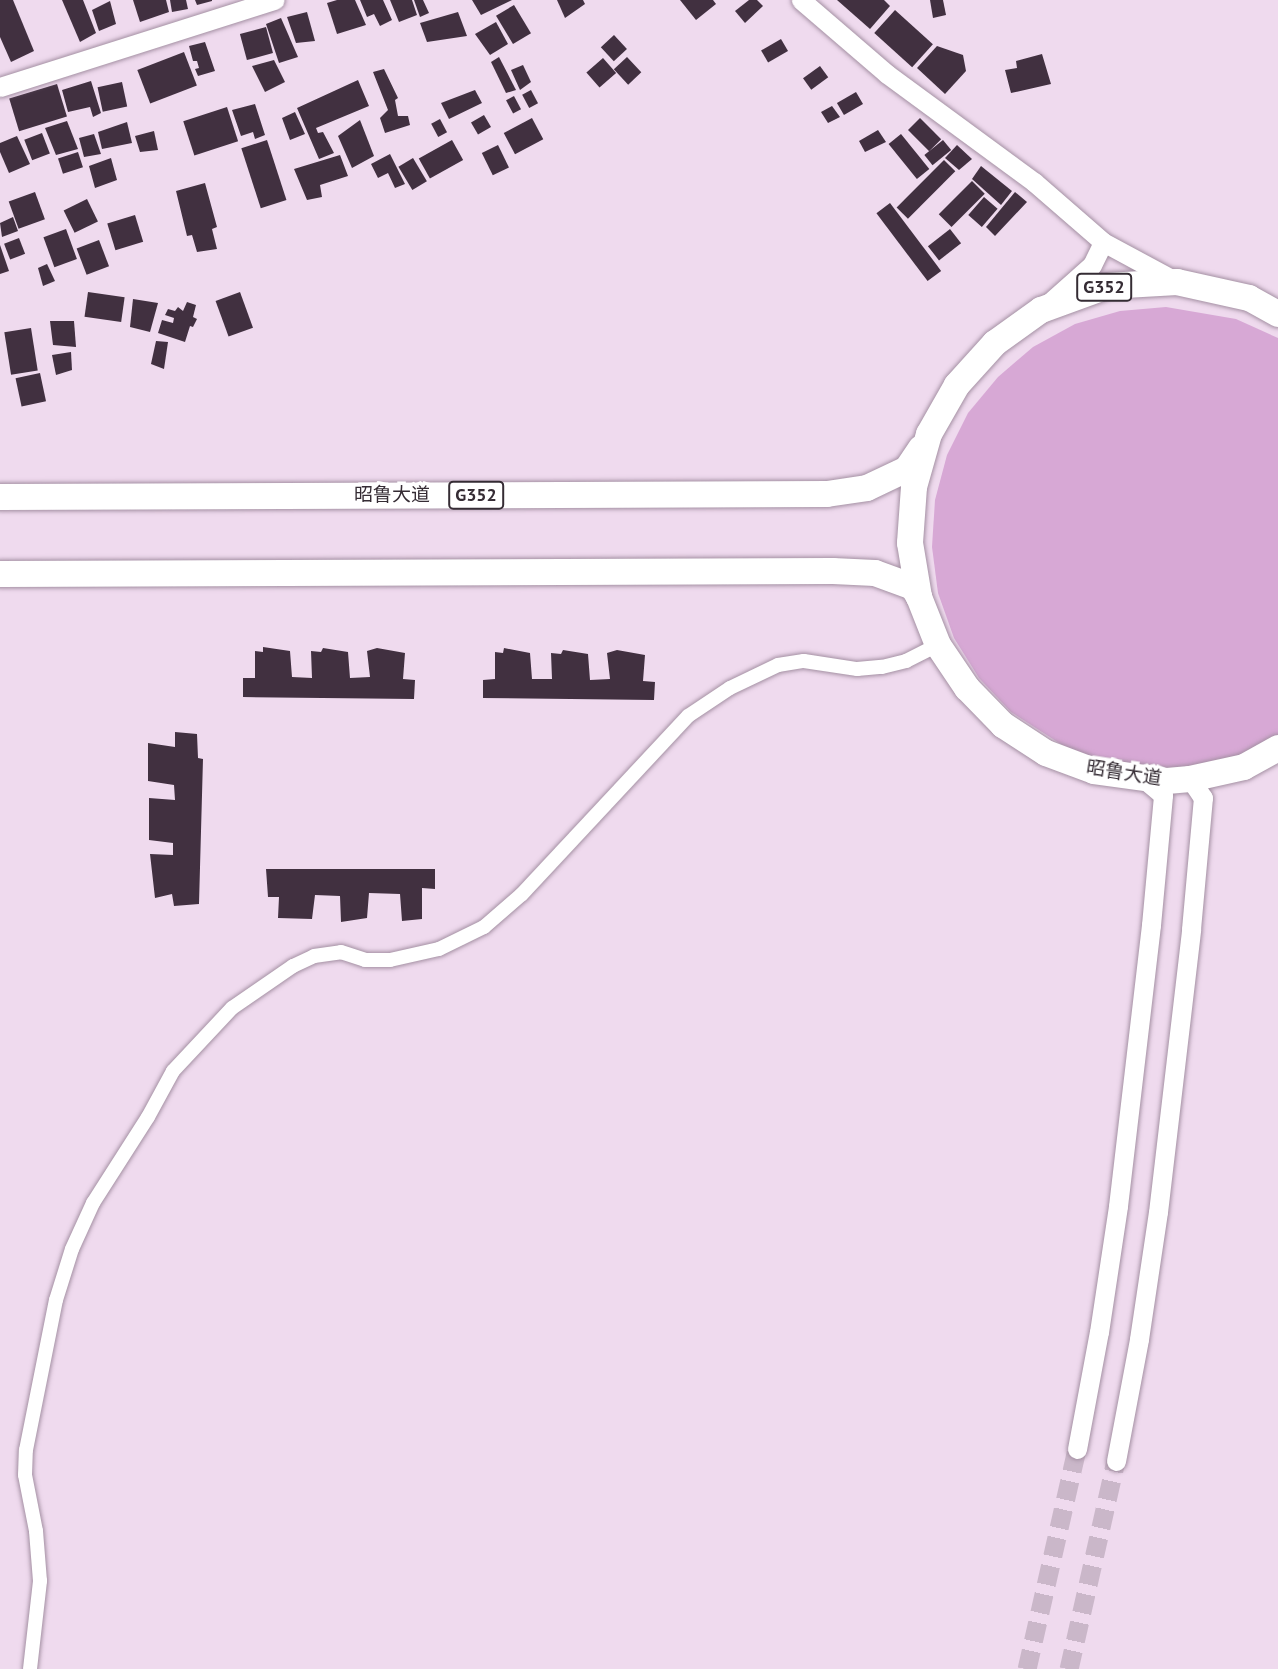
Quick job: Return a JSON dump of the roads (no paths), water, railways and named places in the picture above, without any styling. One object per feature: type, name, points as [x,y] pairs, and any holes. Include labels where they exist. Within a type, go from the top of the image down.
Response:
[{"type":"highway","name":"昭鲁大道","points":[[0,497],[827,494],[867,488],[907,469],[957,385],[995,342],[1041,310],[1107,286],[1177,282],[1249,298],[1278,314]]},
{"type":"highway","name":"昭鲁大道","points":[[929,434],[914,487],[910,543],[919,597],[938,645],[967,688],[1003,724],[1046,753],[1094,771],[1145,780],[1190,779],[1244,766],[1278,748]]},
{"type":"highway","points":[[0,575],[833,571],[875,573],[913,587],[919,597]]},
{"type":"main road","points":[[0,87],[275,0]]},
{"type":"main road","points":[[801,0],[887,74],[1034,183],[1103,242],[1177,282]]},
{"type":"main road","points":[[1041,310],[1092,265],[1103,242]]},
{"type":"main road","points":[[1244,766],[1278,766]]},
{"type":"main road","points":[[1116,1461],[1139,1339],[1156,1224],[1185,980],[1203,798],[1190,779]]},
{"type":"main road","points":[[1077,1449],[1099,1332],[1118,1206],[1151,925],[1163,794],[1145,780]]},
{"type":"street","points":[[30,1669],[40,1581],[36,1531],[25,1475],[26,1450],[56,1300],[72,1249],[93,1203],[148,1117],[173,1071],[232,1008],[293,966],[314,956],[341,952],[365,960],[390,960],[439,949],[484,926],[522,894],[688,716],[730,688],[778,665],[804,660],[857,669],[883,667],[906,661],[938,645]]},
{"type":"tunnel","points":[[1027,1669],[1077,1449]]},
{"type":"tunnel","points":[[1069,1669],[1116,1461]]}]
